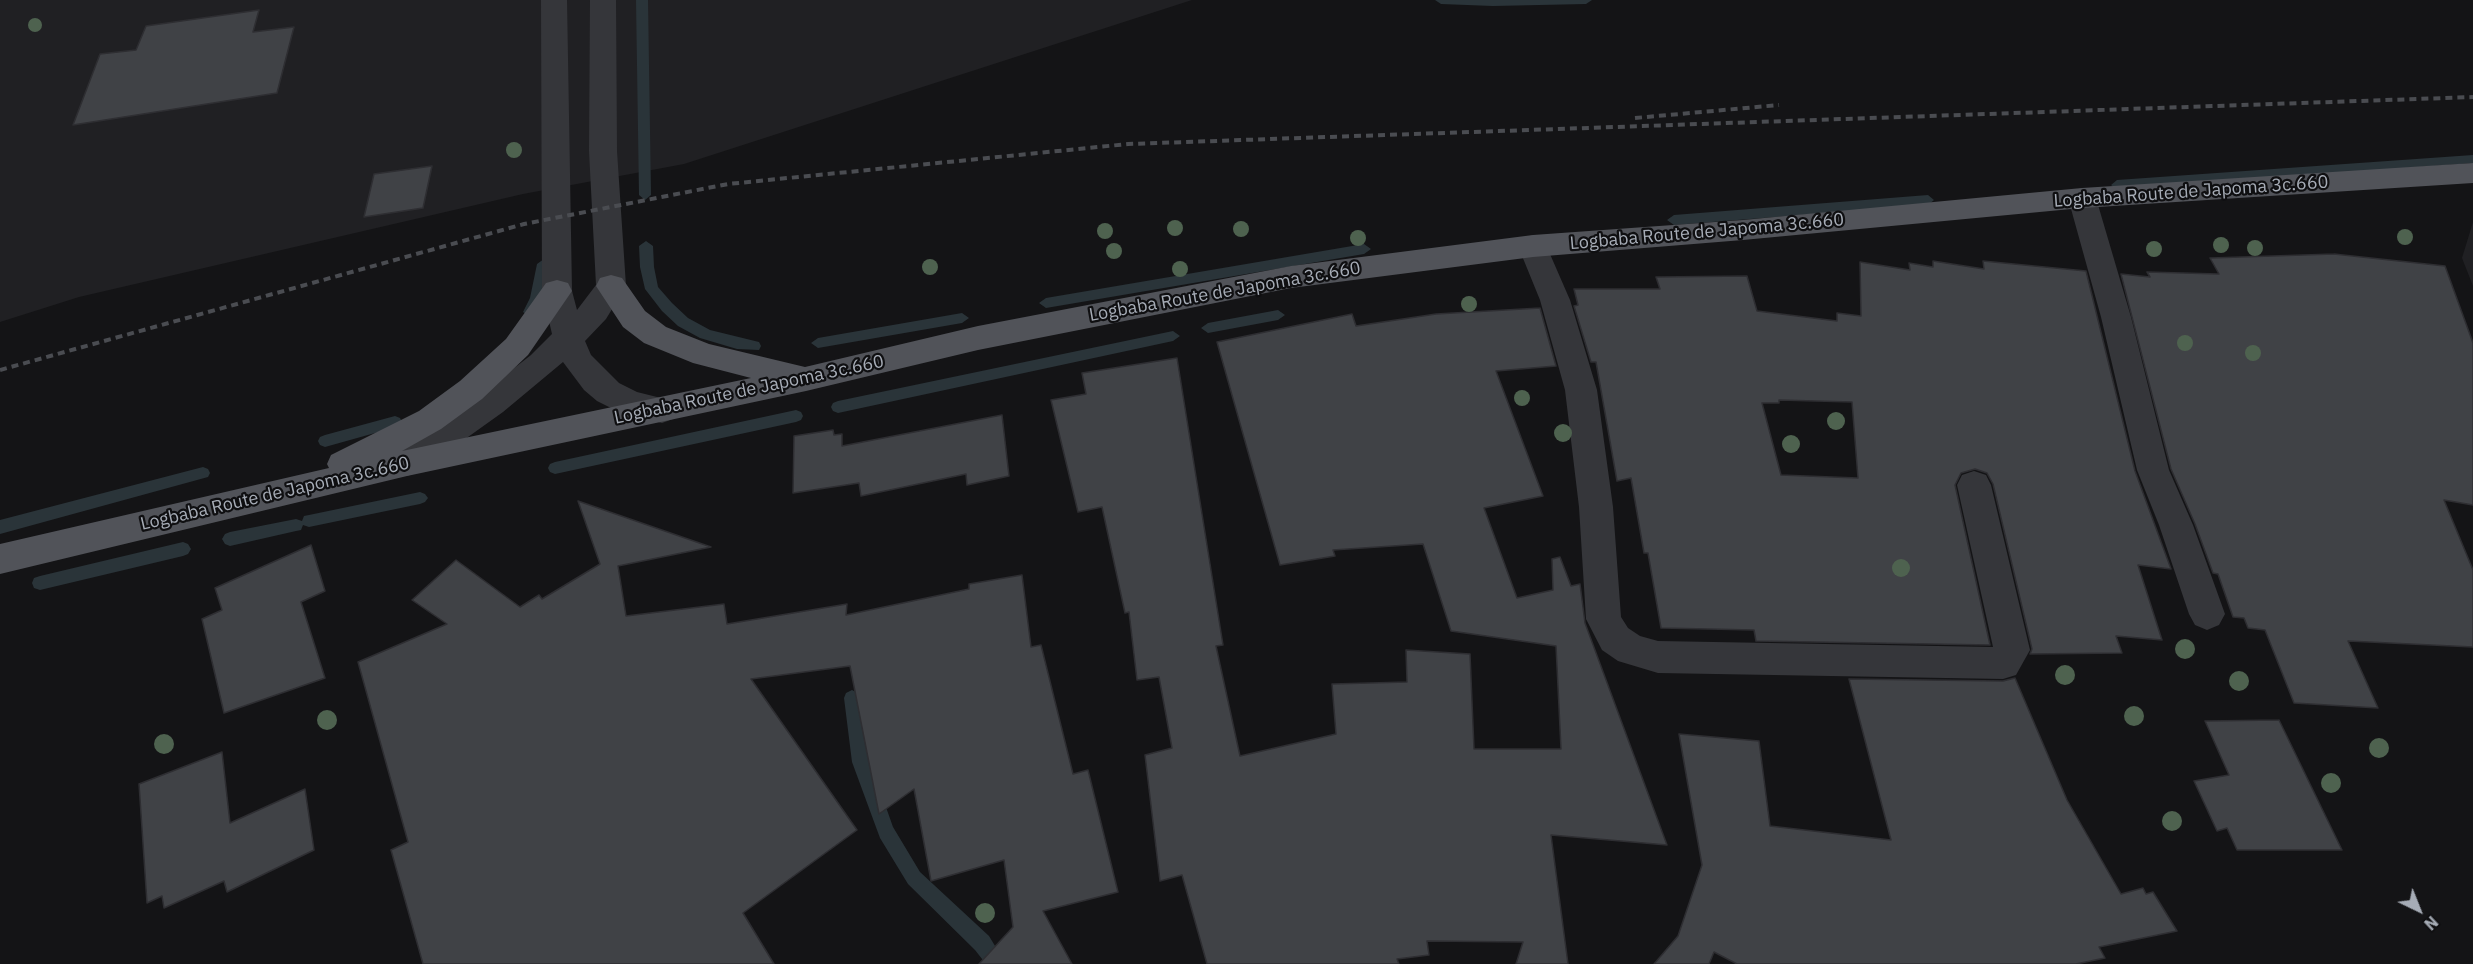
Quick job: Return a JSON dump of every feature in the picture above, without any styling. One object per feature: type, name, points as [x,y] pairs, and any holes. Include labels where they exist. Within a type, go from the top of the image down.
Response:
[{"type":"main road","name":"Logbaba Route de Japoma 3c.660","points":[[0,559],[407,463],[806,379],[978,338],[1291,277],[1533,246],[1743,230],[2082,198],[2473,173]]},
{"type":"main road","points":[[611,286],[634,319],[655,335],[704,355],[806,379]]},
{"type":"main road","points":[[278,493],[388,443],[430,420],[463,396],[517,347],[557,291]]},
{"type":"street","points":[[554,0],[557,291],[569,340],[579,362],[608,392],[630,403],[662,410]]},
{"type":"street","points":[[407,463],[492,403],[569,340],[595,311],[611,286],[603,151],[603,0]]},
{"type":"street","points":[[2082,198],[2116,317],[2153,471],[2176,525],[2207,614]]},
{"type":"street","points":[[1533,246],[1555,300],[1581,390],[1596,507],[1604,619],[1615,639],[1631,650],[1658,657],[2003,663],[2012,650],[1974,485]]},
{"type":"shaded area","points":[[0,0],[1192,0],[684,164],[523,194],[79,297],[0,322]]},
{"type":"shaded area","points":[[2473,222],[2473,286],[2462,258]]},
{"type":"building","points":[[259,10],[253,32],[294,27],[277,93],[73,125],[100,54],[136,50],[146,26]]},
{"type":"building","points":[[432,166],[423,208],[364,217],[374,174]]},
{"type":"building","points":[[2334,254],[2445,266],[2473,343],[2473,505],[2444,500],[2473,570],[2473,647],[2348,641],[2378,708],[2294,703],[2265,630],[2248,628],[2244,618],[2233,617],[2218,574],[2213,573],[2171,469],[2121,274],[2150,277],[2147,272],[2219,274],[2210,258]]},
{"type":"building","points":[[1933,261],[1984,269],[1983,261],[2086,271],[2135,471],[2171,569],[2138,565],[2162,640],[2116,636],[2122,653],[2030,654],[2032,649],[1993,484],[1987,473],[1975,469],[1961,473],[1955,485],[1990,645],[1756,641],[1754,630],[1661,628],[1648,553],[1644,553],[1631,478],[1617,481],[1596,362],[1591,362],[1574,306],[1578,305],[1574,289],[1660,289],[1656,277],[1747,276],[1757,311],[1837,321],[1837,313],[1861,316],[1860,262],[1910,270],[1909,263],[1933,267]],"holes":[[[1779,400],[1852,402],[1858,478],[1781,475],[1762,403],[1779,403]]]},
{"type":"building","points":[[1540,308],[1556,366],[1496,371],[1543,496],[1484,508],[1517,598],[1553,590],[1552,559],[1560,557],[1571,586],[1580,584],[1585,623],[1667,845],[1551,835],[1568,964],[1516,964],[1523,942],[1427,941],[1429,955],[1397,959],[1399,964],[1207,964],[1182,875],[1160,881],[1145,755],[1172,748],[1159,677],[1137,680],[1129,612],[1125,613],[1102,507],[1078,512],[1051,400],[1086,394],[1082,373],[1177,358],[1223,645],[1216,646],[1240,756],[1336,734],[1332,684],[1407,682],[1406,650],[1470,654],[1474,749],[1561,749],[1556,646],[1451,631],[1423,544],[1333,550],[1335,556],[1280,565],[1217,342],[1352,314],[1356,326],[1436,314]]},
{"type":"building","points":[[1002,415],[1009,476],[967,485],[966,474],[861,496],[859,483],[793,493],[794,436],[833,430],[834,435],[842,434],[842,446]]},
{"type":"building","points":[[578,501],[711,547],[618,566],[626,616],[724,604],[727,624],[847,604],[846,615],[969,589],[969,584],[1022,575],[1031,647],[1041,645],[1073,774],[1088,770],[1118,892],[1043,911],[1072,964],[979,964],[1013,927],[1004,860],[931,881],[914,789],[879,814],[850,666],[751,679],[857,830],[743,913],[774,964],[423,964],[391,850],[408,842],[358,662],[447,624],[412,600],[456,560],[520,607],[539,595],[542,599],[600,564]]},
{"type":"building","points":[[311,545],[325,591],[301,602],[325,678],[224,713],[202,619],[222,610],[215,588]]},
{"type":"building","points":[[2015,678],[2067,800],[2121,894],[2143,888],[2146,894],[2153,892],[2177,931],[2099,947],[2105,958],[2076,964],[1737,964],[1714,952],[1709,964],[1654,964],[1678,936],[1702,865],[1679,734],[1759,741],[1770,826],[1891,840],[1849,679],[2003,681]]},
{"type":"building","points":[[2279,720],[2342,850],[2237,850],[2227,828],[2217,831],[2194,781],[2229,775],[2205,721]]},
{"type":"building","points":[[222,752],[230,823],[305,789],[314,850],[227,892],[224,881],[164,908],[162,896],[147,903],[139,784]]},
{"type":"waterway","points":[[642,0],[645,195]]},
{"type":"waterway","points":[[1441,0],[1493,2],[1586,0]]},
{"type":"waterway","points":[[2117,185],[2473,159]]},
{"type":"waterway","points":[[1674,220],[1928,200]]},
{"type":"waterway","points":[[646,246],[647,267],[652,289],[683,322],[705,334],[737,344],[754,346]]},
{"type":"waterway","points":[[1046,303],[1364,249]]},
{"type":"waterway","points":[[530,312],[537,298],[544,264]]},
{"type":"waterway","points":[[1208,328],[1278,315]]},
{"type":"waterway","points":[[818,343],[962,318]]},
{"type":"waterway","points":[[838,407],[1173,336]]},
{"type":"waterway","points":[[643,449],[796,416]]},
{"type":"waterway","points":[[325,441],[395,422]]},
{"type":"waterway","points":[[555,468],[637,450]]},
{"type":"waterway","points":[[0,527],[203,473]]},
{"type":"waterway","points":[[309,521],[420,498]]},
{"type":"waterway","points":[[230,539],[296,525]]},
{"type":"waterway","points":[[40,583],[183,549]]},
{"type":"waterway","points":[[852,698],[861,762],[886,832],[914,878],[982,943],[997,964]]},
{"type":"railway","points":[[0,370],[524,224],[728,184],[1128,144],[2473,97]]},
{"type":"railway","points":[[1635,118],[1779,105]]}]
